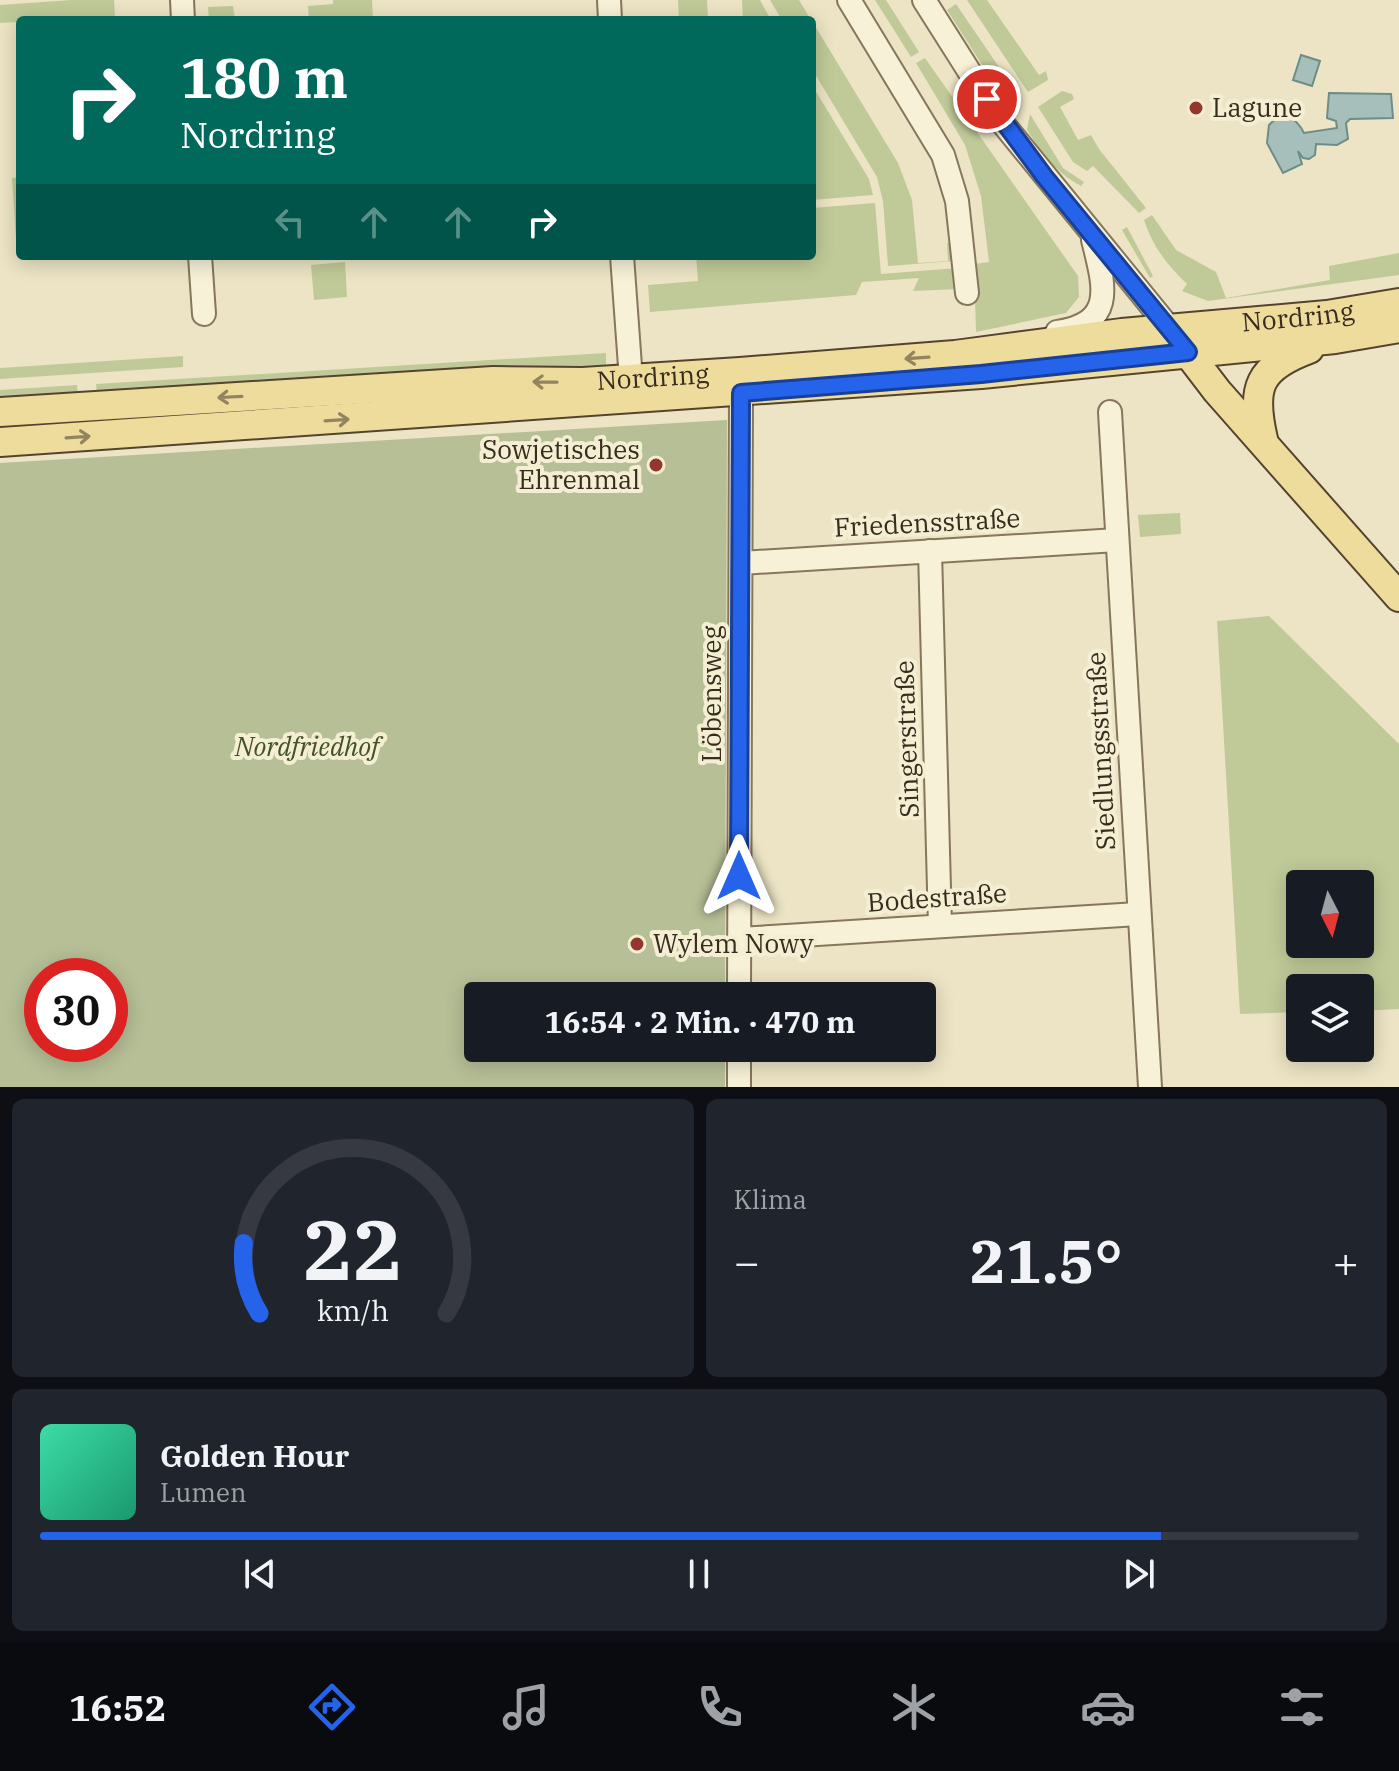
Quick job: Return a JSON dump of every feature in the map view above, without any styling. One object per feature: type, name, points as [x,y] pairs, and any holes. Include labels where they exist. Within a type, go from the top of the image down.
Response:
[{"type":"main road","name":"Nordring","points":[[0,412],[493,381],[631,380],[955,355],[994,347],[1327,315],[1399,303]]},
{"type":"main road","name":"Nordring","points":[[0,442],[981,374],[1335,339],[1399,328]]},
{"type":"main road","points":[[1171,330],[1217,391],[1399,597]]},
{"type":"main road","points":[[1263,440],[1256,406],[1260,381],[1271,367],[1335,339]]},
{"type":"street","points":[[849,0],[943,155],[957,201],[967,293]]},
{"type":"street","points":[[924,0],[1000,120],[1171,330]]},
{"type":"street","points":[[994,347],[1068,331],[1097,314],[1103,285],[1092,236]]},
{"type":"street","points":[[200,260],[204,314]]},
{"type":"street","points":[[622,260],[631,380]]},
{"type":"street","name":"Löbensweg","points":[[739,982],[741,393]]},
{"type":"street","name":"Siedlungsstraße","points":[[1110,412],[1150,1087]]},
{"type":"street","name":"Friedensstraße","points":[[741,563],[1117,540]]},
{"type":"street","name":"Singerstraße","points":[[930,551],[940,926]]},
{"type":"street","name":"Bodestraße","points":[[739,939],[1138,914]]},
{"type":"street","points":[[739,1062],[739,1087]]},
{"type":"green space","points":[[114,0],[115,16],[16,16],[16,22],[0,23],[0,5]]},
{"type":"green space","points":[[333,0],[372,0],[373,16],[309,16],[308,6],[333,4]]},
{"type":"green space","points":[[678,0],[707,0],[708,16],[679,16]]},
{"type":"green space","points":[[742,0],[760,0],[769,16],[743,16]]},
{"type":"green space","points":[[770,0],[799,0],[809,16],[780,16]]},
{"type":"green space","points":[[875,0],[886,0],[919,52],[911,57]]},
{"type":"green space","points":[[967,0],[987,0],[1039,75],[1046,71],[1048,80],[1028,92]]},
{"type":"green space","points":[[956,4],[1020,98],[1006,102],[947,10]]},
{"type":"green space","points":[[233,6],[234,16],[209,16],[208,7]]},
{"type":"green space","points":[[816,28],[898,163],[912,200],[918,263],[948,261],[947,243],[954,242],[955,261],[888,266],[883,201],[877,177],[816,76]]},
{"type":"green space","points":[[925,58],[1078,276],[1079,297],[1066,313],[976,332],[974,264],[989,262],[981,196],[965,145],[916,63]]},
{"type":"green space","points":[[1062,91],[1072,94],[1074,99],[1060,107],[1078,140],[1091,135],[1146,208],[1139,213],[1093,166],[1087,171],[1073,162],[1038,107]]},
{"type":"green space","points":[[816,92],[869,179],[873,195],[816,200]]},
{"type":"green space","points":[[1030,114],[1063,168],[1084,182],[1081,186],[1050,162],[1039,147],[1027,130]]},
{"type":"green space","points":[[12,178],[16,178],[16,239]]},
{"type":"green space","points":[[875,203],[881,274],[957,268],[958,289],[913,291],[919,278],[862,282],[856,295],[650,312],[648,285],[698,281],[696,260],[816,260],[816,208]]},
{"type":"green space","points":[[1152,215],[1176,250],[1216,272],[1226,298],[1330,280],[1329,266],[1399,253],[1399,275],[1208,301],[1182,291],[1187,284],[1161,255],[1144,220]]},
{"type":"green space","points":[[1127,227],[1153,276],[1150,278],[1122,230]]},
{"type":"green space","points":[[345,262],[347,297],[314,300],[311,265]]},
{"type":"green space","points":[[606,353],[606,368],[97,394],[96,384]]},
{"type":"green space","points":[[183,356],[183,367],[0,379],[0,368]]},
{"type":"green space","points":[[77,385],[78,395],[0,400],[0,390]]},
{"type":"green space","name":"Nordfriedhof","points":[[727,420],[725,982],[464,982],[464,1062],[725,1062],[725,1087],[0,1087],[0,463]]},
{"type":"green space","points":[[1180,513],[1181,534],[1140,537],[1138,515]]},
{"type":"green space","points":[[1269,616],[1399,744],[1399,1009],[1374,1010],[1374,974],[1286,974],[1286,1012],[1240,1014],[1217,621]]},
{"type":"water","points":[[1301,55],[1320,61],[1312,86],[1293,80]]},
{"type":"water","points":[[1329,93],[1391,94],[1393,118],[1350,119],[1346,123],[1348,139],[1337,145],[1316,144],[1315,155],[1309,159],[1303,158],[1298,151],[1302,164],[1283,173],[1267,143],[1269,125],[1279,118],[1289,117],[1304,133],[1337,128],[1336,121],[1327,118]]},
{"type":"place","name":"Lagune","points":[[1196,108]]},
{"type":"place","name":"Sowjetisches Ehrenmal","points":[[656,465]]},
{"type":"place","name":"Wylem Nowy","points":[[637,944]]},
{"type":"route","points":[[739,876],[741,393],[981,374],[1188,352],[1044,176],[987,99]]}]
